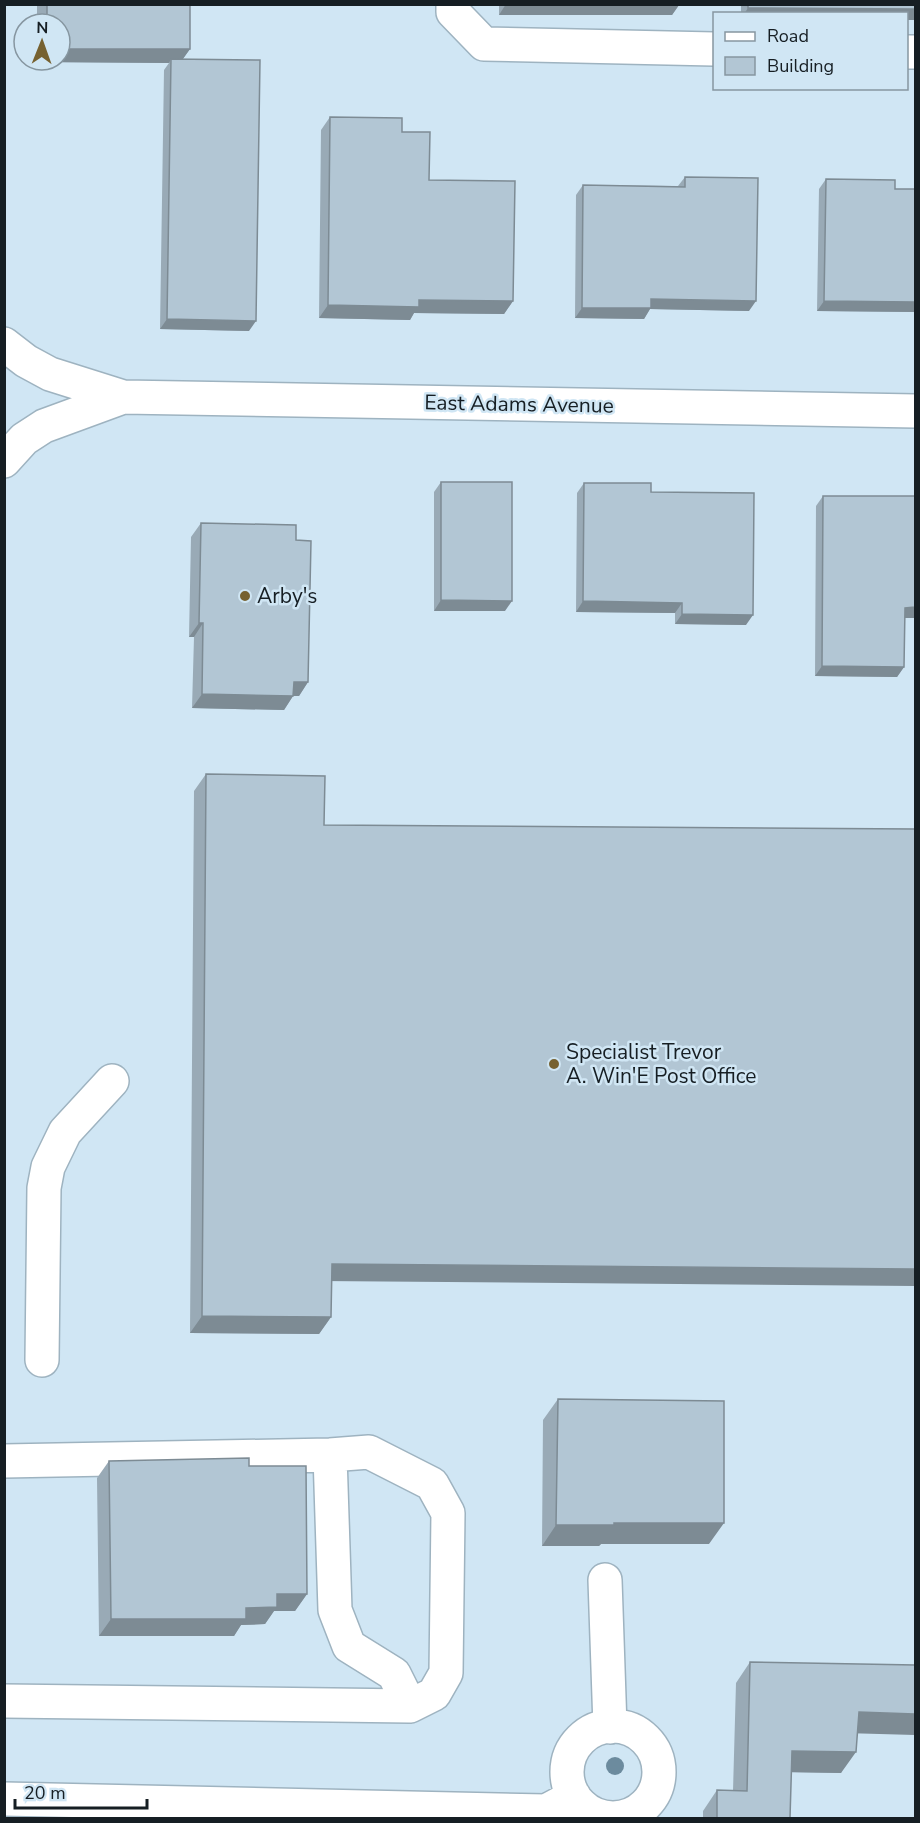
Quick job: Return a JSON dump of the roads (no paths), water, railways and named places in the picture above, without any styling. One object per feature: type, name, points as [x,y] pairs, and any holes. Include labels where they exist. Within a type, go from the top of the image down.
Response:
[{"type":"street","points":[[453,4],[453,12],[484,44],[713,48]]},
{"type":"street","name":"East Adams Avenue","points":[[4,344],[26,361],[50,374],[123,397],[915,411]]},
{"type":"street","name":"East Adams Avenue","points":[[4,461],[24,439],[44,426],[123,397]]},
{"type":"street","points":[[42,1360],[44,1188],[48,1167],[65,1132],[112,1081]]},
{"type":"street","points":[[4,1461],[330,1455],[369,1452],[432,1484],[448,1513],[446,1673],[434,1694],[410,1706],[4,1701]]},
{"type":"street","points":[[330,1455],[335,1610],[349,1647],[393,1674],[410,1706]]},
{"type":"street","points":[[605,1580],[610,1727]]},
{"type":"street","points":[[610,1727],[625,1728],[644,1738],[656,1756],[659,1771],[657,1785],[651,1798],[641,1809],[628,1816],[614,1818],[599,1817],[580,1805],[568,1782],[568,1766],[572,1752],[582,1738],[610,1727]]},
{"type":"street","points":[[4,1799],[546,1811],[574,1796]]},
{"type":"place","name":"Arby's","points":[[245,596]]},
{"type":"place","name":"Specialist Trevor A. Win'E Post Office","points":[[554,1064]]}]
